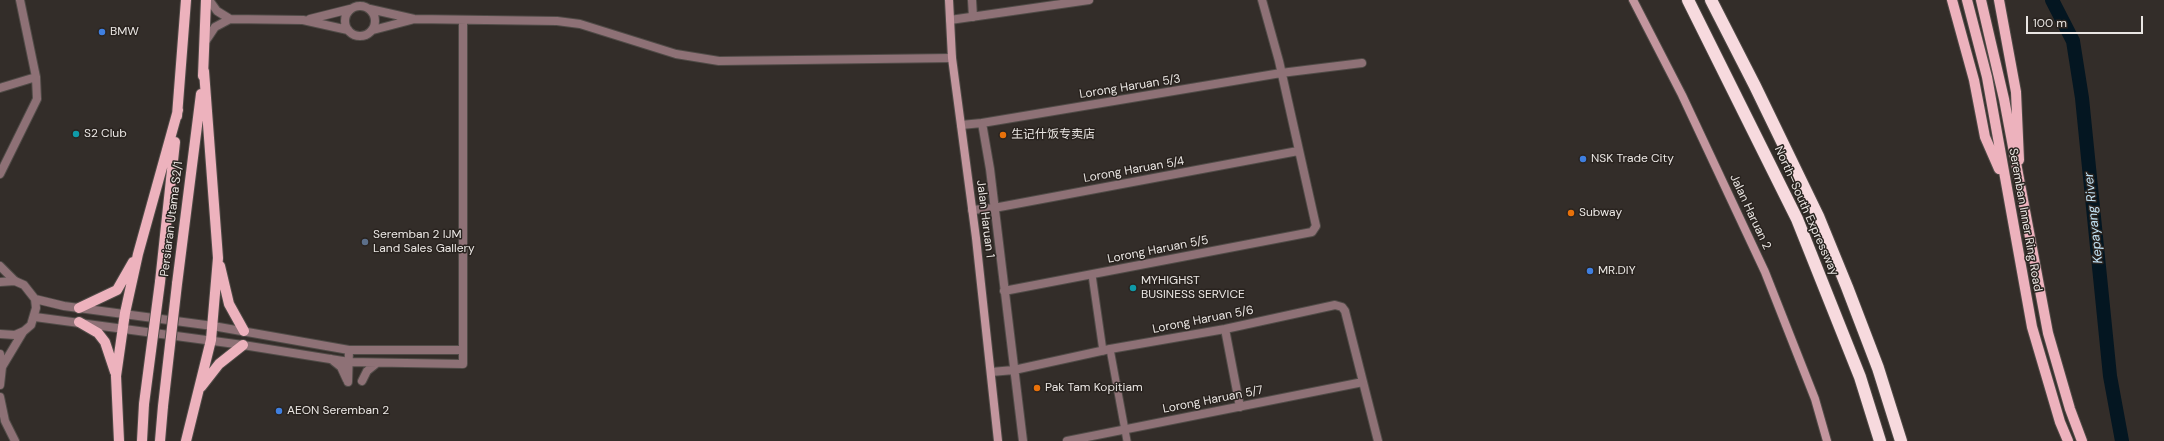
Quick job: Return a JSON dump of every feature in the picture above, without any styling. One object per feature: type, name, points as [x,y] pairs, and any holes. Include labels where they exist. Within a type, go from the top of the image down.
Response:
[{"type":"highway","name":"North–South Expressway","points":[[1688,0],[1797,219],[1860,378],[1880,441]]},
{"type":"highway","name":"North–South Expressway","points":[[1711,0],[1756,86],[1818,216],[1847,286],[1878,368],[1901,441]]},
{"type":"main road","name":"Persiaran Utama S2/1","points":[[142,441],[144,404],[160,282],[178,110],[186,0]]},
{"type":"main road","name":"Persiaran Utama S2/1","points":[[160,441],[177,284],[204,71],[206,0]]},
{"type":"main road","name":"Jalan Haruan 1","points":[[950,0],[952,58],[972,210],[998,441]]},
{"type":"main road","name":"Jalan Haruan 2","points":[[1633,0],[1682,95],[1765,272],[1815,399],[1827,441]]},
{"type":"main road","points":[[1952,0],[1987,141],[2005,184]]},
{"type":"main road","name":"Seremban Inner Ring Road","points":[[1967,0],[1986,77],[2032,327],[2060,422],[2068,441]]},
{"type":"main road","name":"Seremban Inner Ring Road","points":[[1981,0],[1996,61],[2010,142],[2020,179],[2033,258],[2048,333],[2070,409],[2082,441]]},
{"type":"main road","points":[[1999,0],[2004,19],[2016,92],[2020,179]]},
{"type":"main road","points":[[186,441],[211,340],[218,258],[204,71]]},
{"type":"main road","points":[[119,441],[116,376],[125,313],[138,254],[178,110]]},
{"type":"main road","points":[[79,308],[116,290],[138,254]]},
{"type":"main road","points":[[218,258],[229,304],[244,331]]},
{"type":"main road","points":[[79,322],[98,333],[105,342],[116,376]]},
{"type":"main road","points":[[197,392],[219,364],[243,345]]},
{"type":"street","points":[[0,174],[35,106],[37,99],[36,77],[20,0]]},
{"type":"street","points":[[209,0],[217,11],[230,19]]},
{"type":"street","points":[[972,0],[973,17]]},
{"type":"street","points":[[950,20],[1089,0]]},
{"type":"street","points":[[1262,0],[1281,73],[1298,151]]},
{"type":"street","points":[[303,20],[350,9],[358,5],[414,19],[463,21],[557,21],[580,24],[676,54],[719,62],[952,58]]},
{"type":"street","points":[[348,30],[345,22],[350,9]]},
{"type":"street","points":[[370,9],[376,21],[373,30]]},
{"type":"street","points":[[204,42],[215,26],[230,19],[303,20],[348,30],[361,36],[373,30],[414,19]]},
{"type":"street","points":[[35,317],[211,340],[349,362],[463,364],[463,21]]},
{"type":"street","name":"Lorong Haruan 5/3","points":[[961,125],[982,123],[1281,73],[1362,63]]},
{"type":"street","points":[[0,88],[36,77]]},
{"type":"street","points":[[982,123],[1023,441]]},
{"type":"street","name":"Lorong Haruan 5/4","points":[[972,210],[994,208],[1298,151]]},
{"type":"street","name":"Lorong Haruan 5/5","points":[[1004,291],[1299,236],[1312,232],[1316,226],[1298,151]]},
{"type":"street","points":[[0,266],[15,281],[24,285],[35,299],[35,317],[31,325],[24,331],[15,335],[0,334]]},
{"type":"street","points":[[1092,274],[1127,441]]},
{"type":"street","points":[[0,282],[15,281]]},
{"type":"street","points":[[35,299],[79,308],[125,313],[244,331],[349,350],[463,350]]},
{"type":"street","name":"Lorong Haruan 5/6","points":[[991,372],[1014,370],[1107,350],[1225,329],[1335,305],[1342,307],[1345,311],[1363,382]]},
{"type":"street","points":[[1225,329],[1240,407]]},
{"type":"street","points":[[2,367],[24,331]]},
{"type":"street","points":[[331,359],[341,367],[348,382],[349,350]]},
{"type":"street","points":[[362,363],[363,351]]},
{"type":"street","points":[[0,354],[2,367],[0,385]]},
{"type":"street","points":[[362,381],[367,371],[377,363]]},
{"type":"street","points":[[1363,382],[1378,441]]},
{"type":"street","name":"Lorong Haruan 5/7","points":[[1067,441],[1363,382]]},
{"type":"street","points":[[0,397],[5,421],[15,441]]},
{"type":"waterway","name":"Kepayang River","points":[[2052,0],[2073,41],[2082,98],[2110,376],[2122,441]]},
{"type":"place","name":"BMW","points":[[102,32]]},
{"type":"place","name":"S2 Club","points":[[76,134]]},
{"type":"place","name":"生记什饭专卖店","points":[[1003,135]]},
{"type":"place","name":"NSK Trade City","points":[[1583,159]]},
{"type":"place","name":"Subway","points":[[1571,213]]},
{"type":"place","name":"Seremban 2 IJM Land Sales Gallery","points":[[365,242]]},
{"type":"place","name":"MR.DIY","points":[[1590,271]]},
{"type":"place","name":"MYHIGHST BUSINESS SERVICE","points":[[1133,288]]},
{"type":"place","name":"Pak Tam Kopitiam","points":[[1037,388]]},
{"type":"place","name":"AEON Seremban 2","points":[[279,411]]}]
